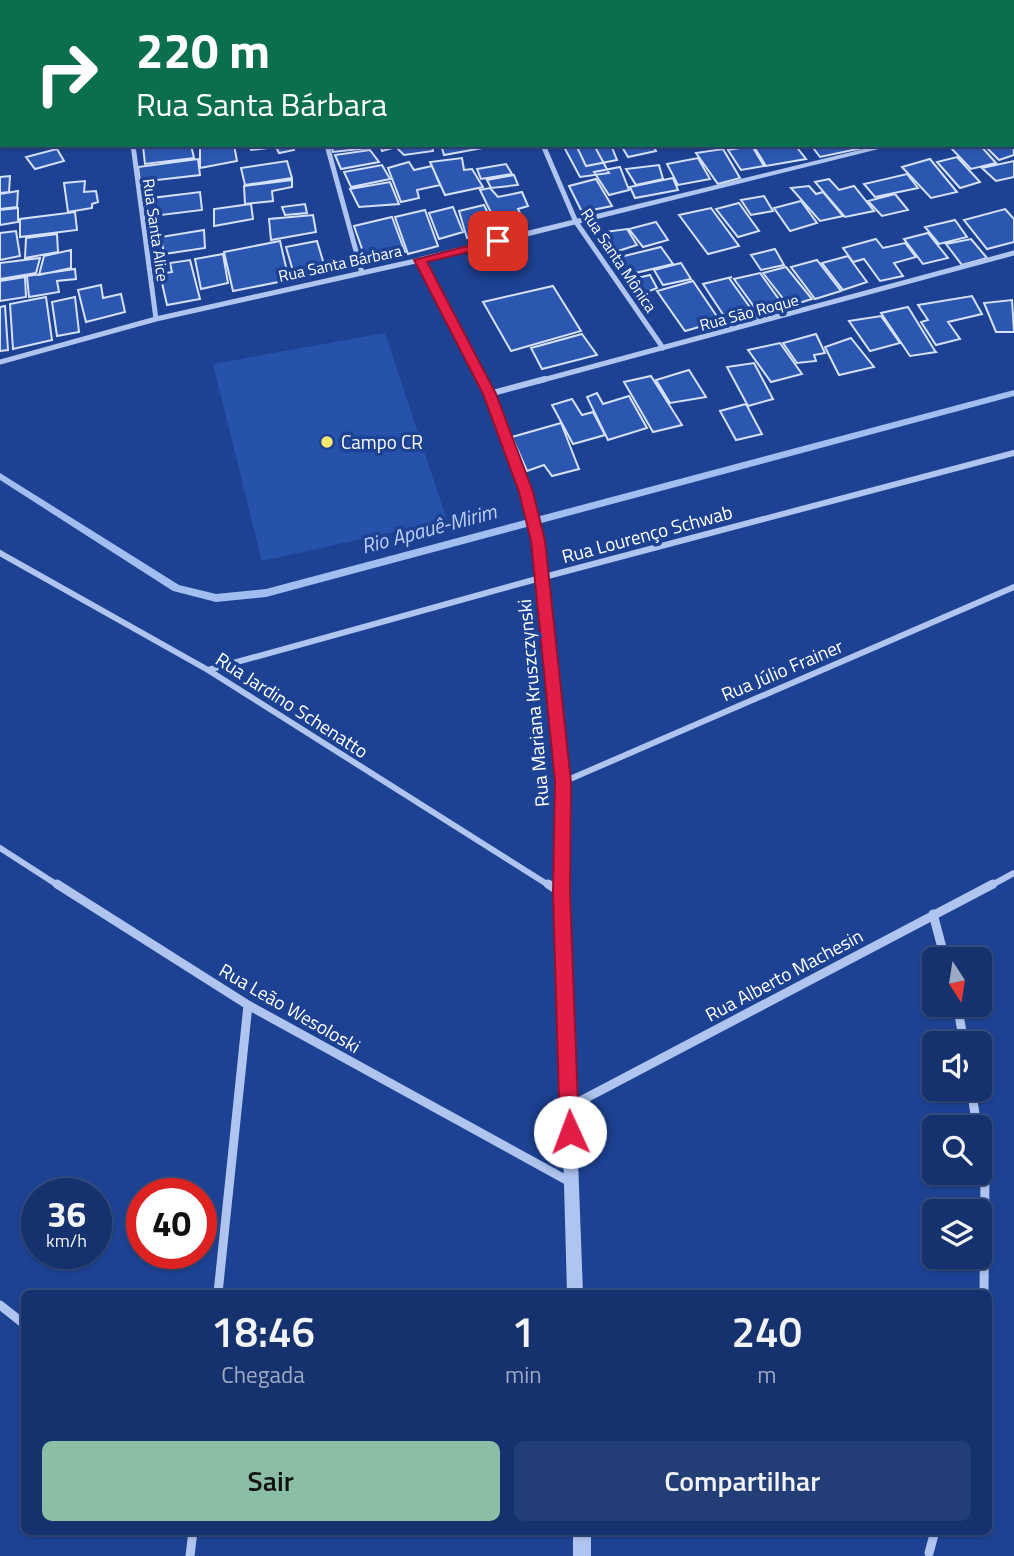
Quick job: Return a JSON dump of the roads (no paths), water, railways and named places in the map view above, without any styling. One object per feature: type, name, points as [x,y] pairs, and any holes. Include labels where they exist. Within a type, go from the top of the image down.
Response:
[{"type":"street","name":"Rua Santa Alice","points":[[133,147],[156,318]]},
{"type":"street","points":[[328,147],[362,273]]},
{"type":"street","name":"Rua Santa Mônica","points":[[543,147],[576,222],[663,348]]},
{"type":"street","name":"Rua Santa Bárbara","points":[[0,362],[156,318],[420,260],[883,147]]},
{"type":"street","name":"Rua São Roque","points":[[489,394],[1014,253]]},
{"type":"street","name":"Rua Mariana Kruszczynski","points":[[420,260],[489,394],[526,492],[544,577],[563,782],[562,893],[575,1290]]},
{"type":"street","name":"Rua Lourenço Schwab","points":[[208,670],[544,577],[1014,453]]},
{"type":"street","name":"Rua Jardino Schenatto","points":[[0,553],[208,670],[562,893]]},
{"type":"street","name":"Rua Júlio Frainer","points":[[563,782],[1014,587]]},
{"type":"street","name":"Rua Leão Wesoloski","points":[[0,848],[248,1005],[572,1183]]},
{"type":"street","name":"Rua Alberto Machesin","points":[[569,1107],[1014,873]]},
{"type":"street","points":[[933,914],[942,947]]},
{"type":"street","points":[[218,1290],[248,1005]]},
{"type":"street","points":[[984,1290],[985,1185]]},
{"type":"street","points":[[0,1305],[21,1322]]},
{"type":"street","points":[[190,1556],[193,1535]]},
{"type":"street","points":[[582,1535],[582,1556]]},
{"type":"street","points":[[929,1553],[934,1535]]},
{"type":"waterway","name":"Rio Apauê-Mirim","points":[[0,476],[176,588],[216,598],[266,593],[1014,393]]},
{"type":"place","name":"Campo CR","points":[[327,442]]}]
